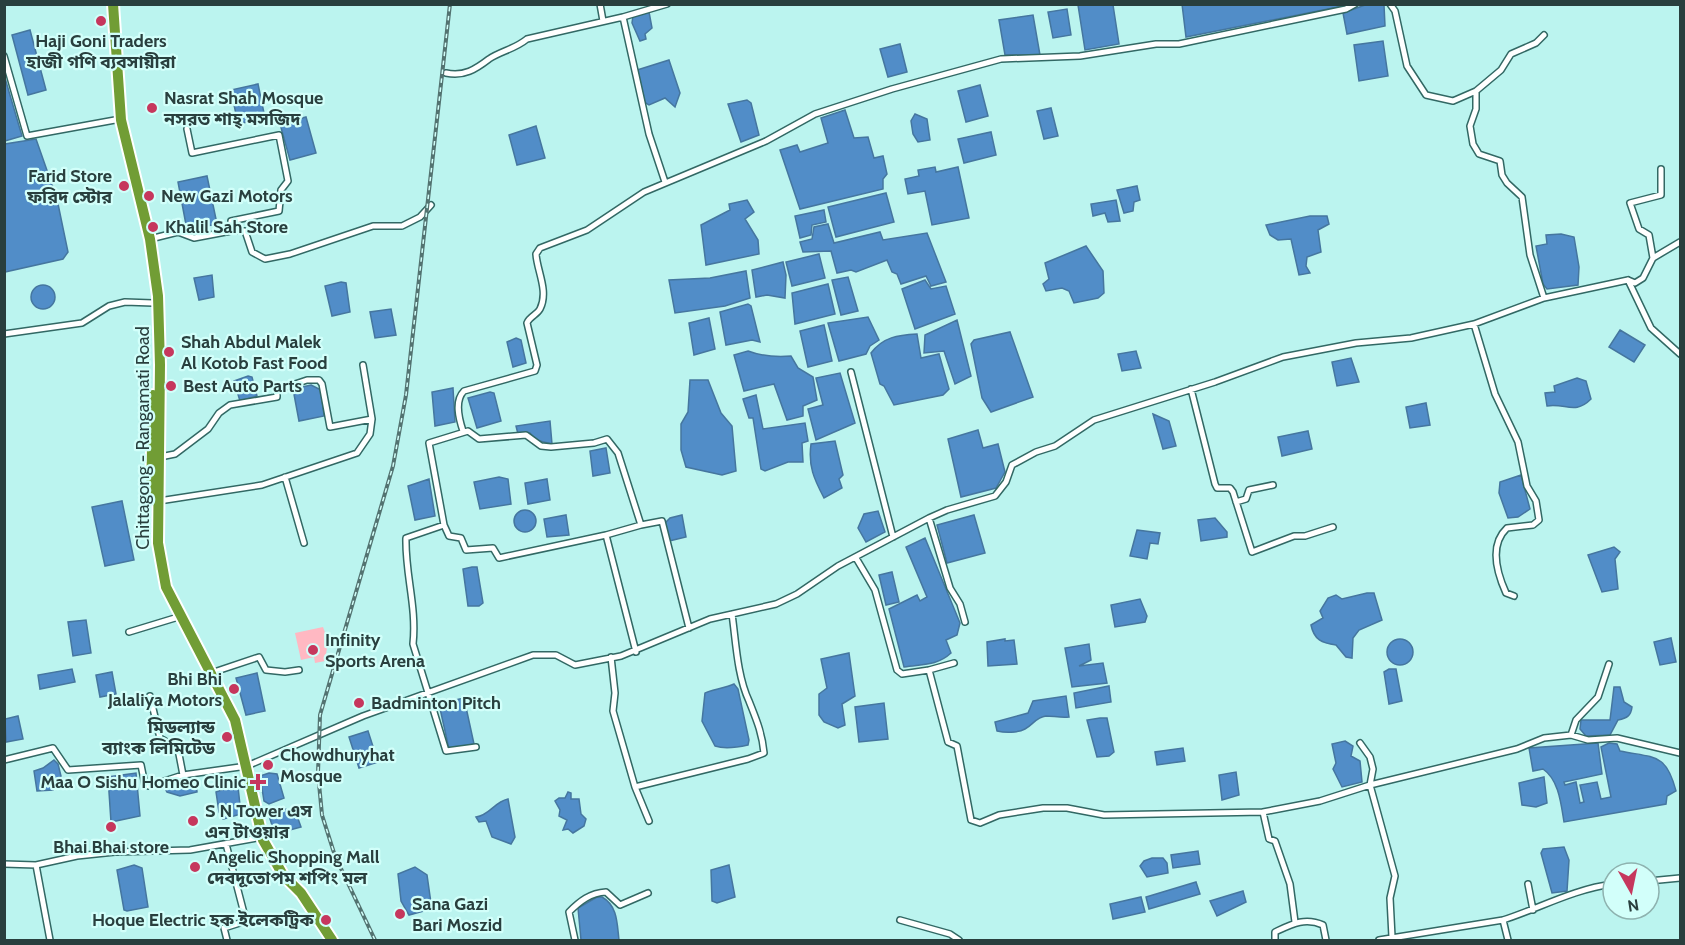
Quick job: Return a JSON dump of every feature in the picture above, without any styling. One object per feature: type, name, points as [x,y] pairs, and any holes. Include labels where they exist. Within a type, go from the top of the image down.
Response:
[{"type":"highway","name":"Chittagong - Rangamati Road","points":[[106,4],[115,120],[141,228],[153,303],[158,567],[175,618],[229,720],[245,766],[257,838],[268,861],[325,940]]},
{"type":"highway","name":"Chittagong - Rangamati Road","points":[[113,4],[121,120],[150,239],[160,319],[160,457],[155,501]]},
{"type":"highway","name":"Chittagong - Rangamati Road","points":[[158,567],[166,587],[235,720],[261,833],[271,857],[283,875],[301,893],[332,940]]},
{"type":"street","points":[[600,4],[603,21]]},
{"type":"street","points":[[446,73],[455,75],[481,68],[489,59],[518,47],[527,39],[623,17],[667,4]]},
{"type":"street","points":[[463,431],[458,402],[459,396],[464,391],[535,371],[537,365],[527,323],[540,309],[542,302],[542,283],[536,254],[540,248],[574,237],[644,192],[766,141],[815,114],[892,89],[1001,59],[1080,56],[1156,44],[1179,44],[1346,9],[1355,4]]},
{"type":"street","points":[[1390,4],[1395,11],[1407,66],[1426,95],[1453,101],[1476,91],[1501,70],[1511,54],[1536,43],[1544,35]]},
{"type":"street","points":[[623,17],[649,134],[665,182]]},
{"type":"street","points":[[4,56],[27,136],[115,120]]},
{"type":"street","points":[[1476,91],[1476,109],[1470,126],[1473,144],[1479,154],[1500,161],[1507,183],[1522,197],[1527,240],[1544,298]]},
{"type":"street","points":[[187,129],[192,153],[279,135],[288,181],[281,190],[279,211],[231,221],[231,231]]},
{"type":"street","points":[[1653,258],[1649,235],[1639,229],[1630,203],[1661,195],[1661,169]]},
{"type":"street","points":[[150,239],[178,232],[194,238],[231,231],[245,231],[252,252],[265,259],[290,254],[373,226],[402,226],[420,217],[431,205]]},
{"type":"street","points":[[4,760],[53,748],[68,771],[141,765],[145,784],[149,786],[183,776],[245,766],[277,755],[319,734],[429,692],[540,654],[556,655],[575,665],[636,652],[710,619],[776,604],[929,518],[947,510],[995,496],[1006,482],[1012,465],[1036,452],[1054,446],[1094,420],[1283,357],[1318,349],[1411,338],[1474,324],[1544,298],[1628,280],[1635,283],[1643,278],[1653,258],[1680,242]]},
{"type":"street","points":[[1628,280],[1651,328],[1680,354]]},
{"type":"street","points":[[4,334],[82,323],[109,306],[125,302],[153,303]]},
{"type":"street","points":[[1474,324],[1495,394],[1518,442],[1527,486],[1536,501],[1539,520],[1533,525],[1507,528],[1498,539],[1496,555],[1501,584],[1506,593],[1514,596]]},
{"type":"street","points":[[155,501],[251,488],[357,453],[370,434],[372,419],[363,365]]},
{"type":"street","points":[[851,372],[893,537]]},
{"type":"street","points":[[160,457],[175,454],[208,429],[219,413],[230,405],[277,397],[277,390],[308,380],[319,380],[322,384],[330,427],[372,419]]},
{"type":"street","points":[[1191,389],[1215,484],[1217,488],[1230,488],[1252,552],[1294,536],[1305,536],[1333,527]]},
{"type":"street","points":[[642,525],[618,453],[607,439],[594,443],[551,447],[541,446],[526,435],[479,439],[468,431],[463,431],[429,443],[444,525],[449,536],[461,538],[466,550],[493,548],[499,558],[662,521],[689,628]]},
{"type":"street","points":[[285,477],[304,543]]},
{"type":"street","points":[[1236,502],[1246,499],[1250,490],[1272,485]]},
{"type":"street","points":[[929,518],[950,588],[960,604],[965,622]]},
{"type":"street","points":[[444,525],[406,538],[407,568],[414,604],[413,644],[446,751],[476,747]]},
{"type":"street","points":[[606,535],[636,652]]},
{"type":"street","points":[[856,558],[875,591],[897,669],[902,674],[954,663]]},
{"type":"street","points":[[635,787],[764,753],[763,735],[753,707],[749,703],[741,673],[732,614]]},
{"type":"street","points":[[129,632],[175,618]]},
{"type":"street","points":[[211,673],[259,657],[266,670],[285,672],[299,670]]},
{"type":"street","points":[[611,657],[615,693],[613,711],[635,787],[649,821]]},
{"type":"street","points":[[1571,735],[1576,720],[1598,697],[1609,664]]},
{"type":"street","points":[[929,670],[948,742],[957,746],[971,820],[980,823],[999,815],[1043,808],[1067,808],[1104,815],[1263,812],[1320,801],[1370,785],[1517,749],[1544,738],[1571,735],[1588,740],[1617,738],[1646,743],[1680,753]]},
{"type":"street","points":[[150,696],[160,738],[178,749],[183,776]]},
{"type":"street","points":[[1360,743],[1370,757],[1373,769],[1370,785],[1395,876],[1390,898],[1392,937]]},
{"type":"street","points":[[1263,812],[1269,839],[1275,840],[1290,884],[1295,922]]},
{"type":"street","points":[[4,864],[36,865],[77,856],[190,850],[257,838]]},
{"type":"street","points":[[226,844],[246,921],[224,928],[227,940]]},
{"type":"street","points":[[36,865],[50,940]]},
{"type":"street","points":[[1661,880],[1680,878]]},
{"type":"street","points":[[1528,884],[1533,910]]},
{"type":"street","points":[[1379,940],[1503,920],[1561,897],[1601,887]]},
{"type":"street","points":[[575,940],[569,912],[580,901],[606,892],[620,905],[648,893]]},
{"type":"street","points":[[900,920],[950,934],[959,940]]},
{"type":"street","points":[[1275,940],[1275,932],[1295,922],[1312,920],[1323,925],[1326,940]]},
{"type":"street","points":[[1503,920],[1508,940]]},
{"type":"shaded area","name":"Infinity Sports Arena","points":[[323,627],[328,641],[325,661],[315,663],[314,657],[301,660],[295,633]]},
{"type":"water","points":[[1182,4],[1348,4],[1348,5],[1186,37]]},
{"type":"water","points":[[1078,5],[1113,5],[1119,44],[1085,50]]},
{"type":"water","points":[[1365,5],[1384,5],[1385,26],[1347,34],[1343,13]]},
{"type":"water","points":[[1067,9],[1071,35],[1053,38],[1048,12]]},
{"type":"water","points":[[649,12],[652,28],[645,34],[646,39],[640,41],[632,23],[633,16]]},
{"type":"water","points":[[1033,15],[1040,55],[1005,55],[999,20]]},
{"type":"water","points":[[30,30],[46,90],[28,95],[12,35]]},
{"type":"water","points":[[1383,41],[1388,76],[1359,81],[1354,45]]},
{"type":"water","points":[[900,44],[907,72],[888,77],[880,49]]},
{"type":"water","points":[[669,60],[680,93],[675,107],[665,98],[649,105],[644,102],[637,70]]},
{"type":"water","points":[[5,78],[22,136],[4,141]]},
{"type":"water","points":[[258,84],[265,118],[238,124],[231,90]]},
{"type":"water","points":[[980,85],[988,116],[966,122],[958,91]]},
{"type":"water","points":[[747,100],[751,103],[759,135],[741,142],[728,104]]},
{"type":"water","points":[[1051,108],[1058,136],[1044,139],[1037,111]]},
{"type":"water","points":[[845,110],[854,138],[868,137],[874,158],[883,156],[887,174],[883,179],[883,189],[800,209],[780,150],[797,145],[800,152],[828,143],[821,118]]},
{"type":"water","points":[[915,114],[927,119],[930,140],[918,142],[913,134],[911,121]]},
{"type":"water","points":[[306,117],[316,153],[290,160],[280,124]]},
{"type":"water","points":[[536,126],[545,158],[517,165],[509,135]]},
{"type":"water","points":[[991,132],[996,155],[964,163],[958,139]]},
{"type":"water","points":[[36,139],[57,199],[68,252],[63,259],[5,272],[5,144]]},
{"type":"water","points":[[935,167],[936,172],[958,167],[969,218],[932,225],[925,191],[908,194],[905,179],[919,176],[918,170]]},
{"type":"water","points":[[207,176],[217,224],[187,230],[178,182]]},
{"type":"water","points":[[1137,186],[1140,200],[1134,202],[1133,211],[1124,213],[1117,190]]},
{"type":"water","points":[[886,193],[894,222],[836,237],[828,207]]},
{"type":"water","points":[[747,200],[754,212],[745,219],[758,240],[759,254],[706,265],[701,225],[730,210],[729,204]]},
{"type":"water","points":[[1116,200],[1120,221],[1108,222],[1105,213],[1093,216],[1091,204]]},
{"type":"water","points":[[824,210],[826,222],[812,225],[811,235],[800,238],[795,216]]},
{"type":"water","points":[[1310,216],[1327,216],[1329,224],[1318,230],[1321,252],[1307,257],[1306,266],[1310,273],[1299,275],[1291,239],[1278,240],[1270,235],[1266,225]]},
{"type":"water","points":[[828,224],[834,243],[880,232],[883,240],[927,233],[946,282],[931,286],[926,276],[901,284],[887,260],[856,272],[851,270],[837,273],[831,251],[803,252],[800,242],[812,239],[814,227]]},
{"type":"water","points":[[1561,234],[1574,237],[1579,267],[1578,285],[1547,289],[1543,284],[1536,246],[1547,244],[1546,235]]},
{"type":"water","points":[[1086,246],[1103,271],[1104,293],[1098,298],[1074,303],[1069,291],[1062,288],[1046,291],[1043,284],[1049,279],[1045,263]]},
{"type":"water","points":[[819,254],[825,278],[792,286],[786,262]]},
{"type":"water","points":[[783,262],[786,275],[785,298],[767,295],[756,297],[752,270]]},
{"type":"water","points":[[746,271],[750,298],[725,306],[675,313],[669,280],[710,278]]},
{"type":"water","points":[[212,275],[214,297],[199,300],[194,278]]},
{"type":"water","points":[[848,277],[858,311],[841,315],[832,280]]},
{"type":"water","points":[[925,280],[931,289],[946,286],[955,314],[915,329],[902,289]]},
{"type":"water","points":[[346,283],[350,312],[332,316],[325,286]]},
{"type":"water","points":[[828,284],[835,314],[795,324],[792,293]]},
{"type":"water","points":[[43,285],[51,289],[55,297],[51,305],[43,309],[35,305],[31,297],[35,289]]},
{"type":"water","points":[[748,304],[751,306],[760,342],[752,340],[726,345],[720,312]]},
{"type":"water","points":[[391,309],[396,335],[375,338],[370,312]]},
{"type":"water","points":[[868,317],[879,340],[870,346],[866,354],[839,361],[828,323]]},
{"type":"water","points":[[709,318],[715,349],[694,355],[689,323]]},
{"type":"water","points":[[957,320],[971,376],[955,384],[944,351],[924,353],[925,335]]},
{"type":"water","points":[[824,325],[832,361],[808,367],[800,331]]},
{"type":"water","points":[[1620,330],[1645,345],[1634,362],[1609,347]]},
{"type":"water","points":[[1010,332],[1033,397],[991,412],[982,398],[971,344],[974,340]]},
{"type":"water","points":[[917,334],[921,358],[939,354],[949,389],[943,395],[894,405],[884,386],[880,384],[871,353],[886,340]]},
{"type":"water","points":[[516,338],[521,340],[526,363],[513,367],[507,342]]},
{"type":"water","points":[[748,351],[769,356],[791,356],[798,368],[813,377],[817,400],[803,406],[803,416],[787,420],[774,384],[744,391],[734,355]]},
{"type":"water","points":[[1136,351],[1141,368],[1122,371],[1118,354]]},
{"type":"water","points":[[1351,358],[1359,382],[1337,386],[1332,362]]},
{"type":"water","points":[[840,373],[855,423],[816,440],[808,409],[823,405],[816,378]]},
{"type":"water","points":[[248,376],[252,377],[257,396],[240,401],[234,381]]},
{"type":"water","points":[[1577,378],[1586,381],[1591,399],[1575,407],[1547,406],[1545,393],[1555,392],[1554,386]]},
{"type":"water","points":[[690,380],[708,380],[721,413],[732,426],[736,471],[722,475],[686,467],[681,450],[681,424],[688,412]]},
{"type":"water","points":[[311,385],[321,390],[324,416],[299,421],[293,389]]},
{"type":"water","points":[[453,388],[455,422],[435,426],[432,392]]},
{"type":"water","points":[[494,393],[501,421],[477,428],[468,398]]},
{"type":"water","points":[[756,395],[763,429],[805,423],[808,441],[802,443],[803,462],[788,462],[765,471],[761,469],[753,418],[749,418],[743,399]]},
{"type":"water","points":[[1426,403],[1430,425],[1410,428],[1406,407]]},
{"type":"water","points":[[1153,414],[1169,421],[1176,446],[1163,449]]},
{"type":"water","points":[[550,421],[552,444],[536,440],[530,433],[518,434],[516,426]]},
{"type":"water","points":[[978,430],[983,448],[998,444],[1005,472],[996,488],[961,497],[948,439]]},
{"type":"water","points":[[1308,431],[1312,449],[1282,456],[1278,437]]},
{"type":"water","points":[[835,441],[843,475],[839,479],[842,488],[824,498],[813,472],[810,459],[811,444]]},
{"type":"water","points":[[606,448],[610,473],[593,476],[590,451]]},
{"type":"water","points":[[1521,475],[1530,509],[1518,517],[1508,518],[1499,493],[1500,482]]},
{"type":"water","points":[[499,477],[508,479],[511,504],[480,509],[474,482]]},
{"type":"water","points":[[429,479],[435,516],[415,520],[408,486]]},
{"type":"water","points":[[547,479],[550,500],[528,504],[525,483]]},
{"type":"water","points":[[122,501],[134,560],[105,566],[92,507]]},
{"type":"water","points":[[525,510],[533,513],[536,521],[533,529],[525,532],[517,529],[514,521],[517,513]]},
{"type":"water","points":[[878,511],[885,532],[866,542],[858,528],[864,514]]},
{"type":"water","points":[[566,515],[569,535],[547,537],[544,519]]},
{"type":"water","points":[[682,515],[686,537],[669,541],[665,523],[670,518]]},
{"type":"water","points":[[974,515],[985,553],[947,563],[937,525]]},
{"type":"water","points":[[1215,518],[1227,532],[1227,537],[1201,541],[1198,520]]},
{"type":"water","points":[[1137,530],[1160,533],[1158,544],[1150,543],[1147,559],[1130,556]]},
{"type":"water","points":[[925,538],[960,623],[957,635],[946,640],[951,653],[946,657],[929,664],[904,667],[889,609],[917,595],[920,601],[927,597],[906,547]]},
{"type":"water","points":[[1614,547],[1620,552],[1615,559],[1618,589],[1602,592],[1588,555]]},
{"type":"water","points":[[477,567],[483,603],[479,606],[468,606],[463,569]]},
{"type":"water","points":[[892,572],[899,602],[886,605],[879,575]]},
{"type":"water","points":[[1374,593],[1382,620],[1359,630],[1353,638],[1352,658],[1346,657],[1336,645],[1323,642],[1317,637],[1311,625],[1323,618],[1320,611],[1328,598],[1336,595],[1342,599]]},
{"type":"water","points":[[1140,599],[1147,616],[1145,622],[1115,627],[1111,605]]},
{"type":"water","points":[[86,620],[91,653],[73,656],[68,622]]},
{"type":"water","points":[[1671,638],[1676,662],[1660,665],[1654,642]]},
{"type":"water","points":[[1005,639],[1005,641],[1014,640],[1017,664],[988,666],[987,642]]},
{"type":"water","points":[[1400,639],[1409,643],[1413,652],[1409,661],[1400,665],[1391,661],[1387,652],[1391,643]]},
{"type":"water","points":[[1089,644],[1091,660],[1079,666],[1103,663],[1107,683],[1072,687],[1065,648]]},
{"type":"water","points":[[849,653],[855,696],[842,704],[845,725],[838,728],[824,722],[819,715],[819,694],[827,688],[821,659]]},
{"type":"water","points":[[72,669],[75,682],[40,689],[38,675]]},
{"type":"water","points":[[1396,669],[1402,701],[1389,704],[1384,672]]},
{"type":"water","points":[[112,672],[116,694],[100,697],[96,675]]},
{"type":"water","points":[[257,673],[265,711],[246,715],[236,678]]},
{"type":"water","points":[[734,684],[738,689],[749,740],[748,745],[727,748],[715,746],[702,721],[705,693]]},
{"type":"water","points":[[1109,686],[1111,702],[1076,708],[1074,693]]},
{"type":"water","points":[[1614,687],[1620,687],[1624,702],[1632,707],[1630,715],[1618,720],[1610,735],[1586,736],[1580,729],[1581,720],[1610,720]]},
{"type":"water","points":[[1066,696],[1069,717],[1046,716],[1022,730],[997,731],[995,722],[1028,713],[1033,701]]},
{"type":"water","points":[[464,698],[474,744],[449,749],[439,704]]},
{"type":"water","points":[[884,703],[888,739],[859,742],[855,707]]},
{"type":"water","points":[[18,716],[23,739],[6,742],[5,719]]},
{"type":"water","points":[[1107,718],[1114,752],[1109,756],[1097,757],[1087,720]]},
{"type":"water","points":[[368,731],[378,762],[359,768],[349,737]]},
{"type":"water","points":[[1345,741],[1353,746],[1351,756],[1360,761],[1362,782],[1342,787],[1333,769],[1336,763],[1332,744]]},
{"type":"water","points":[[1598,743],[1602,774],[1564,782],[1565,785],[1576,782],[1580,803],[1584,802],[1580,785],[1597,782],[1601,799],[1611,797],[1601,747],[1609,743],[1617,744],[1620,751],[1650,757],[1663,763],[1676,791],[1667,796],[1666,804],[1564,822],[1553,779],[1543,769],[1533,771],[1529,748]]},
{"type":"water","points":[[1183,748],[1185,761],[1157,765],[1155,752]]},
{"type":"water","points":[[54,760],[58,764],[61,776],[55,782],[53,790],[37,791],[34,771]]},
{"type":"water","points":[[1236,772],[1239,795],[1222,800],[1219,775]]},
{"type":"water","points":[[136,773],[140,816],[111,822],[108,777]]},
{"type":"water","points":[[269,773],[277,774],[284,798],[269,804],[264,801],[260,776]]},
{"type":"water","points":[[1544,777],[1547,803],[1536,807],[1522,805],[1519,783]]},
{"type":"water","points":[[182,778],[196,783],[197,792],[180,796],[167,792],[163,785],[166,781]]},
{"type":"water","points":[[232,786],[238,787],[241,814],[223,819],[219,812],[216,792]]},
{"type":"water","points":[[568,792],[571,793],[571,799],[579,799],[581,814],[586,819],[584,826],[573,833],[568,829],[563,830],[567,820],[559,816],[560,810],[555,801],[565,798]]},
{"type":"water","points":[[508,799],[515,837],[511,844],[492,837],[486,821],[479,822],[476,817]]},
{"type":"water","points":[[285,809],[296,813],[301,827],[279,833],[272,825],[269,816]]},
{"type":"water","points":[[1564,847],[1569,860],[1567,891],[1552,893],[1541,853],[1543,849]]},
{"type":"water","points":[[1198,851],[1200,864],[1173,868],[1171,855]]},
{"type":"water","points":[[1163,858],[1167,863],[1168,873],[1147,877],[1140,866],[1144,861]]},
{"type":"water","points":[[134,865],[142,868],[148,907],[127,911],[124,910],[117,870]]},
{"type":"water","points":[[729,865],[735,897],[717,903],[712,901],[711,870]]},
{"type":"water","points":[[415,867],[427,875],[431,903],[427,910],[409,915],[401,901],[398,874]]},
{"type":"water","points":[[1196,882],[1200,894],[1149,909],[1146,897]]},
{"type":"water","points":[[1243,891],[1246,902],[1217,916],[1210,901]]},
{"type":"water","points":[[597,897],[602,897],[614,910],[619,940],[581,940],[578,908]]},
{"type":"water","points":[[1141,897],[1145,912],[1113,919],[1110,904]]},
{"type":"railway","points":[[375,940],[335,856],[322,815],[318,773],[320,715],[393,466],[406,395],[450,4]]},
{"type":"place","name":"Haji Goni Traders হাজী গণি ব্যবসায়ীরা","points":[[101,21]]},
{"type":"place","name":"Nasrat Shah Mosque নসরত শাহ্‌ মসজিদ","points":[[152,108]]},
{"type":"place","name":"Farid Store ফরিদ স্টোর","points":[[124,186]]},
{"type":"place","name":"New Gazi Motors","points":[[149,196]]},
{"type":"place","name":"Khalil Sah Store","points":[[153,227]]},
{"type":"place","name":"Shah Abdul Malek Al Kotob Fast Food","points":[[169,352]]},
{"type":"place","name":"Best Auto Parts","points":[[171,386]]},
{"type":"place","name":"Infinity Sports Arena","points":[[313,650]]},
{"type":"place","name":"Bhi Bhi Jalaliya Motors","points":[[234,689]]},
{"type":"place","name":"Badminton Pitch","points":[[359,703]]},
{"type":"place","name":"মিডল্যান্ড ব্যাংক লিমিটেড","points":[[227,737]]},
{"type":"place","name":"Chowdhuryhat Mosque","points":[[268,765]]},
{"type":"place","name":"Maa O Sishu Homeo Clinic","points":[[258,782]]},
{"type":"place","name":"S N Tower এস এন টাওয়ার","points":[[193,821]]},
{"type":"place","name":"Bhai Bhai store","points":[[111,827]]},
{"type":"place","name":"Angelic Shopping Mall দেবদূতোপম শপিং মল","points":[[195,867]]},
{"type":"place","name":"Sana Gazi Bari Moszid","points":[[400,914]]},
{"type":"place","name":"Hoque Electric হক ইলেকট্রিক","points":[[326,920]]}]
